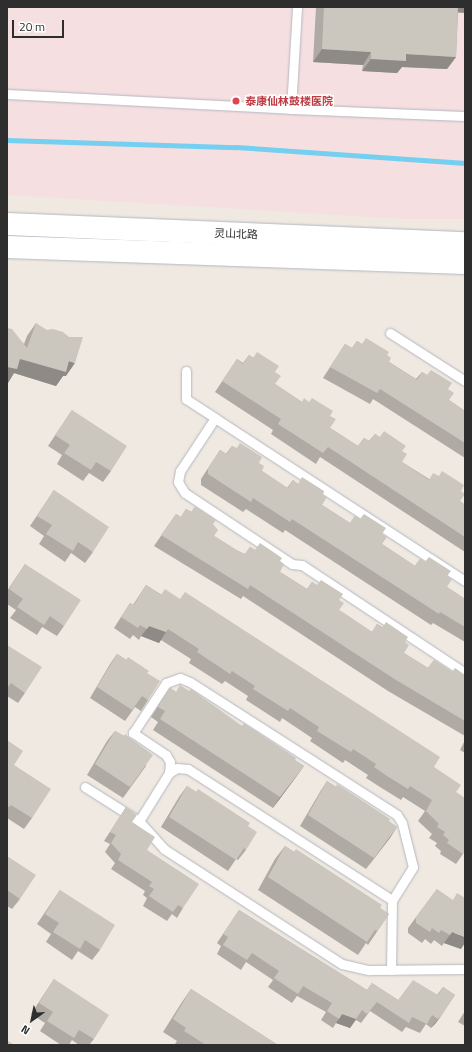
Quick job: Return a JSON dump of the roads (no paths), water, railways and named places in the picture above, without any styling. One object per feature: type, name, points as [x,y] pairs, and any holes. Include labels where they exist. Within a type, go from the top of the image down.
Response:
[{"type":"main road","name":"灵山北路","points":[[7,224],[465,243]]},
{"type":"main road","name":"灵山北路","points":[[7,247],[465,263]]},
{"type":"lane","points":[[291,109],[297,7]]},
{"type":"lane","points":[[7,94],[291,109],[465,116]]},
{"type":"lane","points":[[390,333],[465,382]]},
{"type":"lane","points":[[186,371],[186,399],[465,581]]},
{"type":"lane","points":[[215,418],[180,471],[178,482],[185,493],[292,564],[302,565],[465,673]]},
{"type":"lane","points":[[169,773],[170,762],[166,755],[133,733],[166,683],[180,678],[190,682],[397,815],[402,823],[413,867],[392,900],[391,970]]},
{"type":"lane","points":[[139,821],[169,773],[177,768],[188,769],[392,900]]},
{"type":"lane","points":[[85,787],[139,821],[164,849],[333,960],[360,970],[465,969]]},
{"type":"waterway","points":[[7,140],[236,147],[465,163]]},
{"type":"place","name":"泰康仙林鼓楼医院","points":[[236,101]]}]
